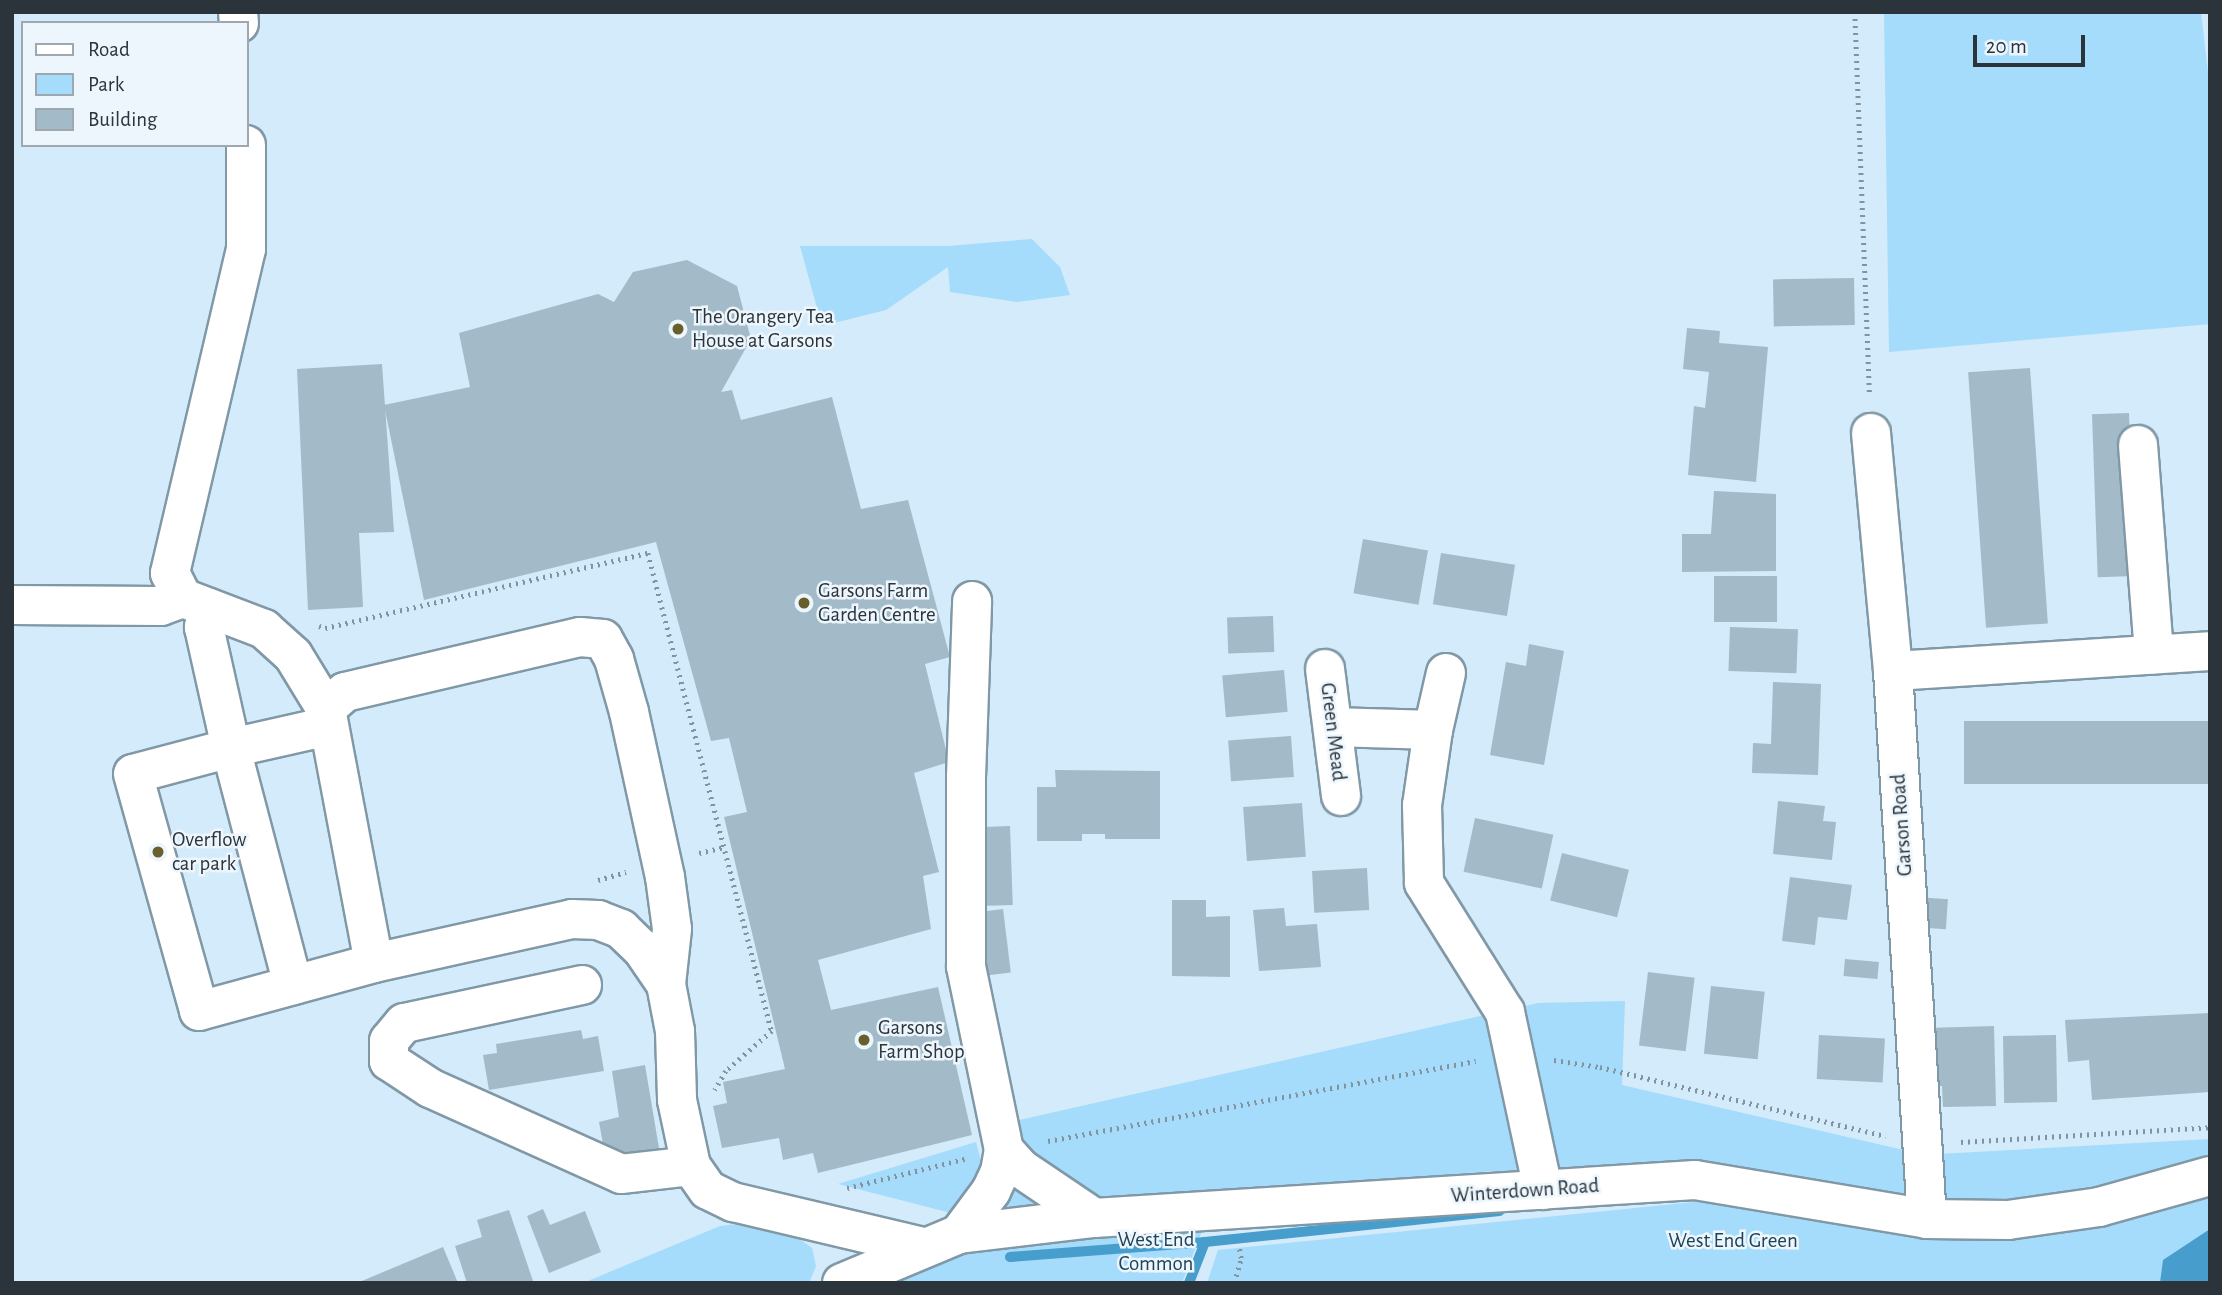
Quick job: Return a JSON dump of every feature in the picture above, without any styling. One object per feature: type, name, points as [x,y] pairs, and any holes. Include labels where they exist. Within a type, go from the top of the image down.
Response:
[{"type":"street","points":[[246,147],[246,249],[170,573],[196,603],[204,627],[231,748],[293,985]]},
{"type":"street","name":"Garson Road","points":[[1871,433],[1893,671],[1927,1219]]},
{"type":"street","points":[[2138,445],[2154,654]]},
{"type":"street","points":[[666,984],[642,949],[621,929],[598,920],[572,919],[374,962],[199,1011],[133,774],[231,748],[327,717],[345,692],[580,637],[603,639],[614,659],[629,712],[665,877],[672,929],[666,984],[675,1031],[677,1100],[691,1166],[708,1190],[733,1202],[942,1240],[991,1191],[1000,1172],[1004,1150],[966,966],[966,777],[972,601]]},
{"type":"street","points":[[12,605],[161,606],[196,603],[264,629],[293,654],[327,717],[374,962]]},
{"type":"street","points":[[1893,671],[2210,651]]},
{"type":"street","name":"Green Mead","points":[[1325,669],[1341,796]]},
{"type":"street","points":[[1446,673],[1433,730],[1422,805],[1424,883],[1505,1012],[1543,1189]]},
{"type":"street","points":[[1333,727],[1433,730]]},
{"type":"street","points":[[582,985],[404,1023],[389,1041],[390,1061],[430,1088],[621,1174],[691,1166]]},
{"type":"street","points":[[1004,1150],[1020,1168],[1057,1196],[1094,1218]]},
{"type":"street","name":"Winterdown Road","points":[[842,1283],[942,1240],[1094,1218],[1695,1180],[1927,1219],[2008,1220],[2099,1207],[2210,1176]]},
{"type":"path","points":[[1855,12],[1871,433]]},
{"type":"path","points":[[316,624],[325,628],[648,553],[772,1031],[726,1071],[713,1094]]},
{"type":"path","points":[[1234,1283],[1241,1258]]},
{"type":"green space","points":[[1884,12],[2201,12],[2210,90],[2210,324],[1889,352]]},
{"type":"green space","points":[[1032,239],[1060,267],[1070,295],[1017,302],[950,292],[948,267],[886,310],[822,326],[800,246],[948,246]]},
{"type":"green space","points":[[1625,1001],[1622,1085],[1908,1151],[1938,1154],[2210,1139],[2210,1157],[2125,1181],[1997,1202],[1590,1173],[1494,1171],[1095,1203],[1046,1174],[1019,1140],[1011,1122],[1538,1003]]},
{"type":"green space","points":[[976,1142],[982,1165],[980,1184],[951,1213],[838,1184]]},
{"type":"green space","points":[[1013,1181],[1046,1205],[995,1214]]},
{"type":"green space","name":"West End Green","points":[[2210,1192],[2210,1283],[1207,1283],[1218,1250],[1734,1198],[1891,1223]]},
{"type":"green space","name":"West End Common","points":[[1208,1215],[1182,1283],[856,1283],[909,1259]]},
{"type":"green space","points":[[737,1224],[798,1238],[812,1248],[816,1266],[809,1283],[583,1283],[720,1226]]},
{"type":"shaded area","points":[[2210,1229],[2210,1283],[2160,1283],[2163,1260]]},
{"type":"building","name":"Garsons Farm Garden Centre","points":[[687,260],[737,286],[751,339],[721,392],[732,390],[741,420],[832,397],[861,509],[908,500],[950,657],[925,664],[949,762],[914,773],[939,872],[923,876],[931,929],[818,960],[831,1010],[938,987],[972,1135],[818,1173],[813,1153],[783,1160],[779,1138],[722,1148],[713,1106],[727,1103],[723,1082],[785,1069],[724,817],[747,812],[729,738],[711,741],[656,542],[424,600],[384,405],[470,387],[459,333],[598,294],[614,302],[633,272]]},
{"type":"building","points":[[1854,278],[1855,325],[1774,326],[1773,279]]},
{"type":"building","points":[[1687,328],[1720,331],[1719,343],[1768,347],[1756,482],[1688,475],[1694,406],[1705,408],[1709,372],[1683,369]]},
{"type":"building","points":[[382,364],[394,532],[359,533],[363,607],[308,610],[297,369]]},
{"type":"building","points":[[2030,368],[2048,623],[1986,628],[1968,372]]},
{"type":"building","points":[[2129,413],[2135,576],[2098,577],[2092,414]]},
{"type":"building","points":[[1714,491],[1776,494],[1776,571],[1682,572],[1682,534],[1711,534]]},
{"type":"building","points":[[1363,539],[1428,550],[1418,605],[1353,593]]},
{"type":"building","points":[[1441,553],[1515,565],[1507,616],[1433,604]]},
{"type":"building","points":[[1714,576],[1777,576],[1777,622],[1714,622]]},
{"type":"building","points":[[1273,616],[1274,652],[1228,654],[1227,618]]},
{"type":"building","points":[[1730,627],[1798,629],[1796,673],[1728,671]]},
{"type":"building","points":[[1529,644],[1564,651],[1544,765],[1490,755],[1506,662],[1526,666]]},
{"type":"building","points":[[1284,670],[1288,712],[1226,717],[1222,675]]},
{"type":"building","points":[[1773,682],[1821,684],[1818,775],[1752,773],[1753,743],[1771,744]]},
{"type":"building","points":[[1964,721],[2210,721],[2210,784],[1964,784]]},
{"type":"building","points":[[1291,736],[1294,777],[1231,781],[1228,740]]},
{"type":"building","points":[[1055,770],[1160,771],[1160,839],[1105,839],[1105,834],[1082,834],[1082,841],[1037,841],[1037,787],[1056,787]]},
{"type":"building","points":[[1778,801],[1825,806],[1823,821],[1836,822],[1832,860],[1773,854]]},
{"type":"building","points":[[1302,803],[1306,857],[1247,861],[1243,807]]},
{"type":"building","points":[[1475,818],[1553,835],[1542,888],[1464,872]]},
{"type":"building","points":[[1010,826],[1013,905],[980,906],[977,827]]},
{"type":"building","points":[[1562,853],[1629,870],[1617,917],[1550,901]]},
{"type":"building","points":[[1367,868],[1369,910],[1314,913],[1312,871]]},
{"type":"building","points":[[1790,877],[1852,885],[1847,920],[1818,917],[1815,945],[1782,941]]},
{"type":"building","points":[[1916,897],[1948,899],[1946,929],[1914,927]]},
{"type":"building","points":[[1172,900],[1206,900],[1206,917],[1230,916],[1230,977],[1172,976]]},
{"type":"building","points":[[1284,908],[1286,926],[1317,924],[1321,967],[1259,971],[1253,910]]},
{"type":"building","points":[[1003,909],[1011,973],[986,976],[978,912]]},
{"type":"building","points":[[1845,959],[1879,962],[1877,979],[1844,976]]},
{"type":"building","points":[[1648,972],[1695,978],[1686,1051],[1639,1045]]},
{"type":"building","points":[[1711,986],[1765,992],[1758,1059],[1704,1054]]},
{"type":"building","points":[[2210,1013],[2210,1092],[2092,1100],[2089,1060],[2068,1062],[2065,1020]]},
{"type":"building","points":[[1994,1026],[1996,1106],[1943,1107],[1942,1086],[1928,1086],[1927,1028]]},
{"type":"building","points":[[581,1030],[583,1039],[598,1036],[604,1071],[489,1090],[483,1055],[497,1053],[496,1044]]},
{"type":"building","points":[[1819,1035],[1885,1038],[1883,1082],[1817,1079]]},
{"type":"building","points":[[2056,1035],[2057,1102],[2004,1103],[2003,1036]]},
{"type":"building","points":[[645,1065],[660,1154],[626,1159],[623,1151],[605,1155],[599,1122],[619,1117],[612,1071]]},
{"type":"building","points":[[543,1209],[550,1225],[585,1211],[601,1252],[549,1273],[527,1216]]},
{"type":"building","points":[[509,1210],[533,1281],[467,1283],[455,1246],[482,1237],[477,1220]]},
{"type":"building","points":[[443,1247],[458,1283],[357,1283]]},
{"type":"waterway","points":[[1010,1257],[1205,1242],[1499,1211]]},
{"type":"waterway","points":[[1189,1283],[1205,1242]]},
{"type":"place","name":"The Orangery Tea House at Garsons","points":[[678,329]]},
{"type":"place","name":"Garsons Farm Garden Centre","points":[[804,603]]},
{"type":"place","name":"Overflow car park","points":[[158,852]]},
{"type":"place","name":"Garsons Farm Shop","points":[[864,1040]]}]
